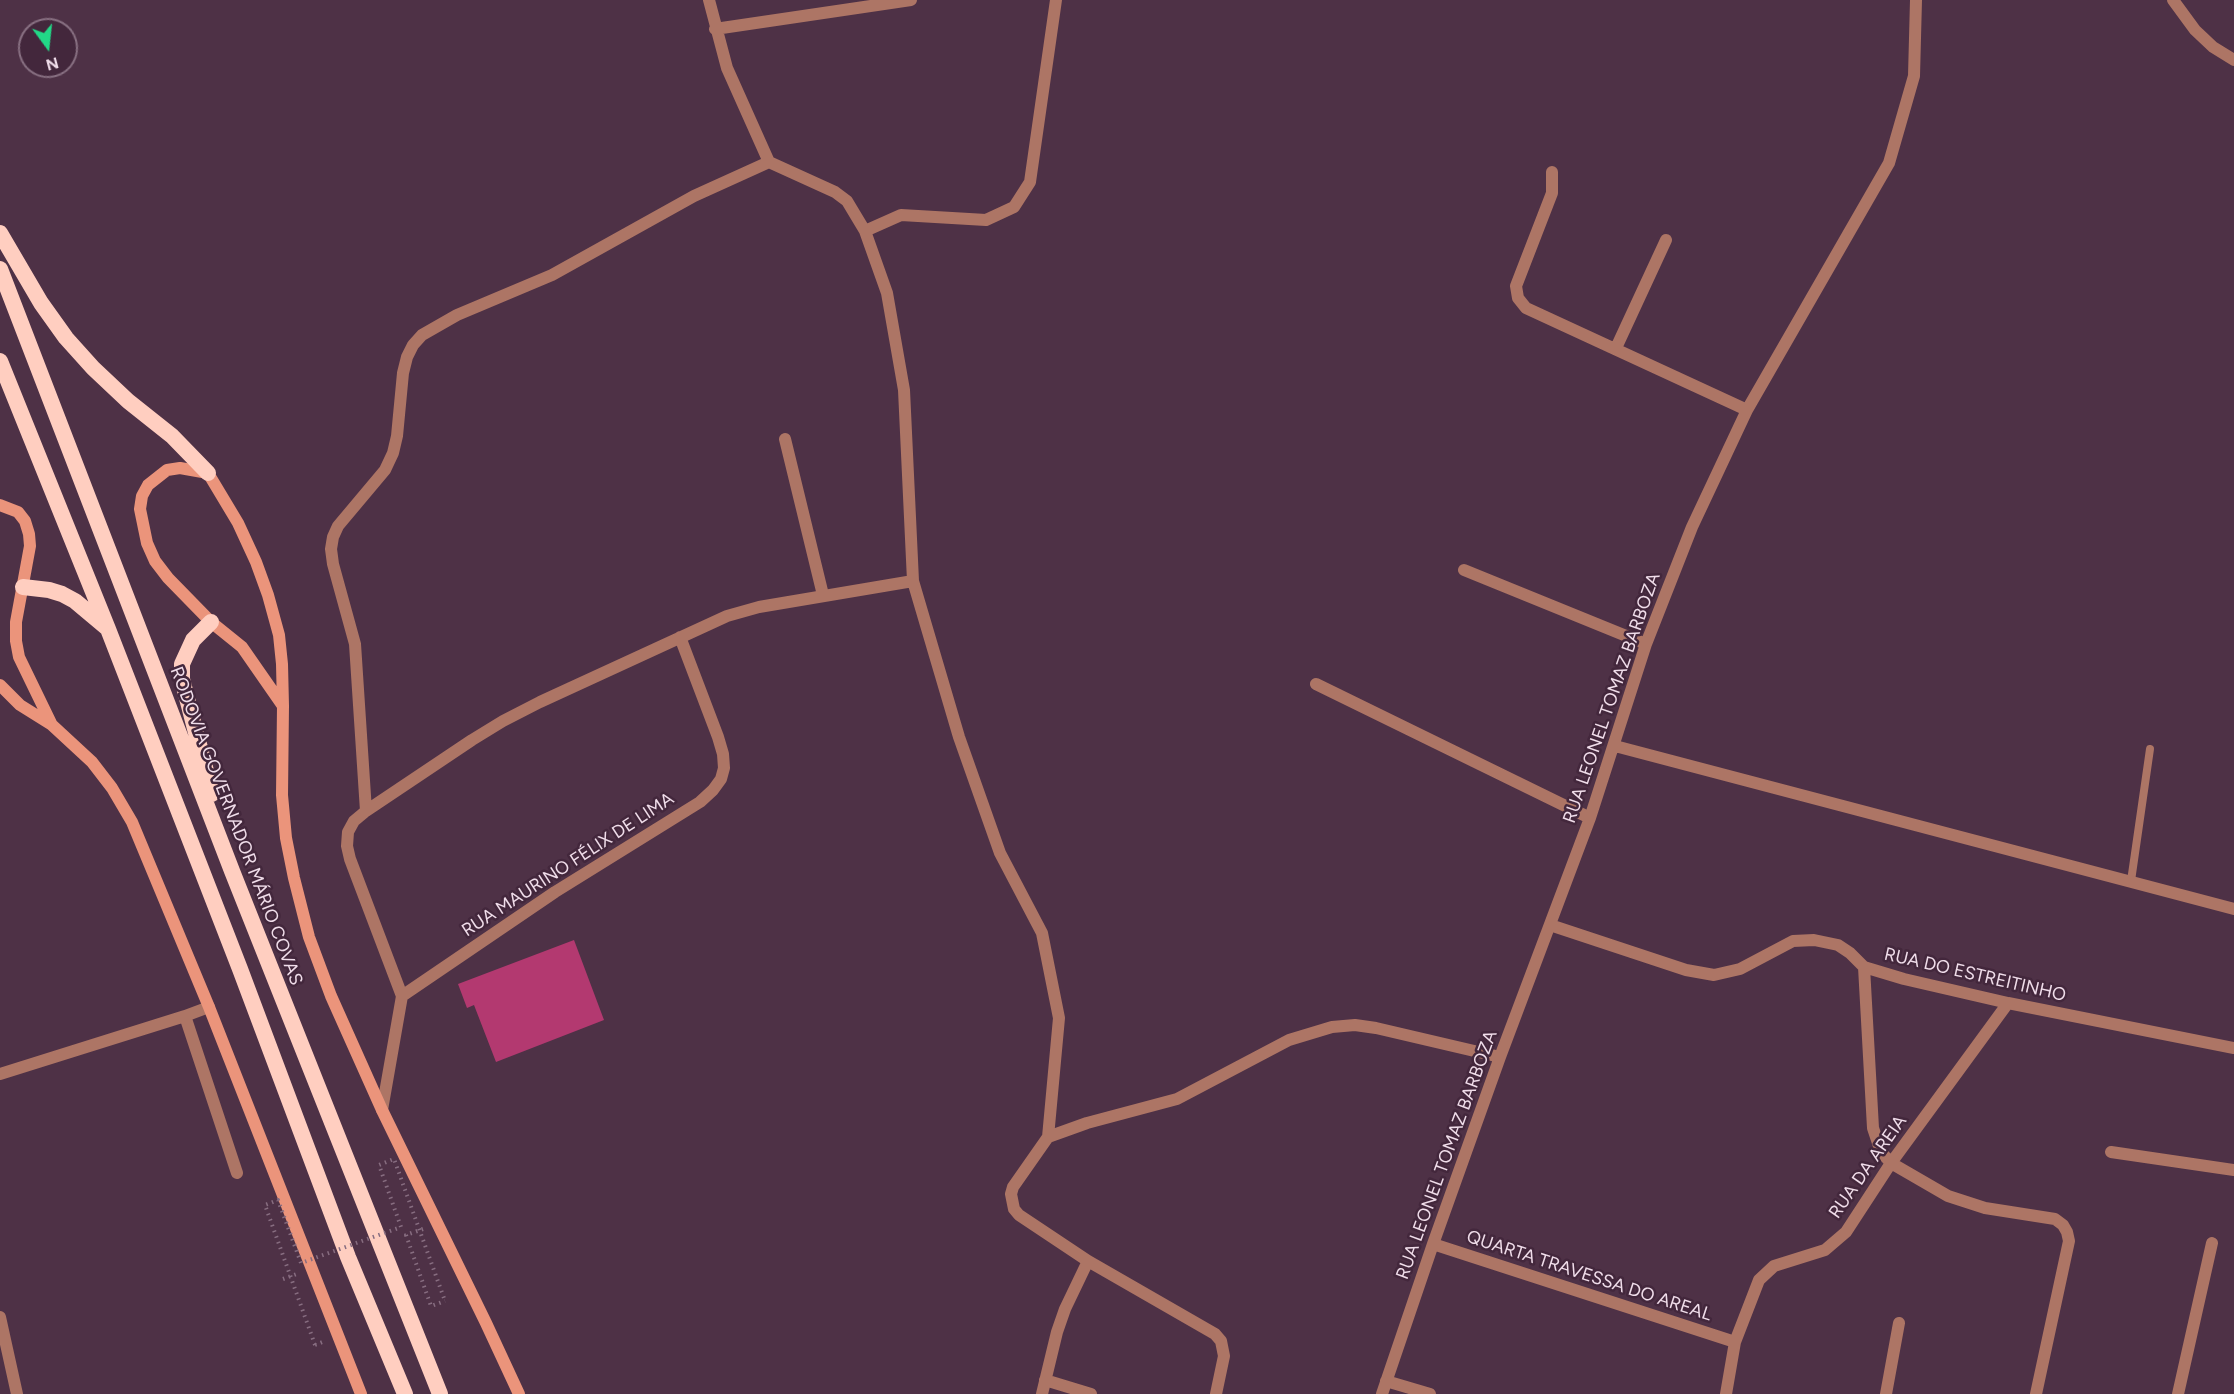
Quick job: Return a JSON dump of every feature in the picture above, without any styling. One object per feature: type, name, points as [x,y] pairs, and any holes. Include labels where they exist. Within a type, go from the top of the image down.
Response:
[{"type":"highway","points":[[0,233],[41,303],[66,338],[93,368],[128,401],[172,436],[208,473]]},
{"type":"highway","name":"RODOVIA GOVERNADOR MÁRIO COVAS","points":[[0,269],[232,871],[440,1394]]},
{"type":"highway","points":[[0,362],[108,629],[348,1257],[405,1394]]},
{"type":"highway","points":[[23,586],[62,594],[75,601],[108,629]]},
{"type":"highway","points":[[211,622],[193,640],[186,651],[182,664],[182,679],[232,871]]},
{"type":"main road","points":[[283,706],[242,647],[211,622],[168,578],[155,561],[147,543],[140,509],[142,496],[148,484],[167,470],[180,468],[208,473],[238,523],[256,562],[279,635],[283,706],[282,795],[286,838],[309,937],[331,996],[381,1110],[519,1394]]},
{"type":"main road","points":[[0,505],[18,512],[25,521],[29,534],[30,546],[16,622],[19,657],[52,725]]},
{"type":"main road","points":[[0,686],[20,705],[52,725],[92,762],[112,788],[132,822],[209,1007],[361,1394]]},
{"type":"street","points":[[709,0],[727,68],[769,162],[835,192],[847,201],[865,231],[887,293],[904,390],[913,581],[959,737],[1000,854],[1042,933],[1059,1018],[1048,1137],[1013,1187],[1011,1194],[1014,1209],[1019,1215],[1088,1261],[1215,1334],[1221,1341],[1224,1356],[1216,1394]]},
{"type":"street","points":[[715,29],[911,0]]},
{"type":"street","points":[[865,231],[901,215],[986,220],[1014,207],[1030,182],[1056,0]]},
{"type":"street","name":"RUA LEONEL TOMAZ BARBOZA","points":[[1382,1394],[1500,1057],[1590,818],[1646,644],[1692,527],[1747,410],[1889,163],[1914,76],[1916,0]]},
{"type":"street","points":[[2173,0],[2195,30],[2213,47],[2234,60]]},
{"type":"street","points":[[366,811],[356,644],[333,564],[331,549],[338,526],[385,470],[393,453],[397,436],[403,373],[413,345],[422,335],[457,315],[552,275],[694,196],[769,162]]},
{"type":"street","points":[[1552,172],[1552,193],[1516,286],[1518,298],[1526,308],[1747,410]]},
{"type":"street","points":[[1616,348],[1666,240]]},
{"type":"street","points":[[785,439],[823,595]]},
{"type":"street","points":[[1464,570],[1646,644]]},
{"type":"street","points":[[381,1110],[402,996],[350,860],[347,846],[348,832],[354,821],[503,721],[727,616],[759,607],[913,581]]},
{"type":"street","name":"RUA MAURINO FÉLIX DE LIMA","points":[[402,996],[555,892],[700,802],[713,790],[721,779],[724,768],[723,754],[680,637]]},
{"type":"street","points":[[1316,684],[1590,818]]},
{"type":"street","points":[[1615,746],[2234,909]]},
{"type":"street","name":"RUA DO ESTREITINHO","points":[[1550,926],[1701,974],[1714,975],[1740,969],[1784,945],[1803,940],[1838,945],[1864,967],[1904,979],[2008,1003],[2234,1048]]},
{"type":"street","points":[[1864,967],[1873,1128],[1881,1152],[1890,1164],[1948,1196],[1967,1203],[1985,1209],[2055,1219],[2063,1225],[2069,1241],[2036,1394]]},
{"type":"street","name":"RUA DA AREIA","points":[[1726,1394],[1735,1342],[1759,1280],[1774,1266],[1812,1255],[1836,1242],[1846,1232],[1890,1164],[2008,1003]]},
{"type":"street","points":[[0,1074],[209,1007]]},
{"type":"street","points":[[185,1016],[237,1173]]},
{"type":"street","points":[[1048,1137],[1177,1099],[1289,1040],[1332,1027],[1355,1025],[1376,1028],[1500,1057]]},
{"type":"street","points":[[2111,1152],[2234,1170]]},
{"type":"street","points":[[2178,1394],[2212,1243]]},
{"type":"street","name":"QUARTA TRAVESSA DO AREAL","points":[[1433,1244],[1735,1342]]},
{"type":"street","points":[[1042,1394],[1065,1309],[1088,1261]]},
{"type":"street","points":[[0,1317],[17,1394]]},
{"type":"street","points":[[1886,1394],[1899,1323]]},
{"type":"street","points":[[1045,1380],[1091,1394]]},
{"type":"street","points":[[1386,1381],[1430,1394]]},
{"type":"lane","points":[[2131,881],[2150,749]]},
{"type":"path","points":[[315,1345],[265,1205],[278,1200],[301,1263],[401,1227],[379,1165],[394,1159],[445,1301],[431,1306],[406,1235]]},
{"type":"building","points":[[574,940],[604,1020],[496,1062],[474,1005],[467,1008],[458,984]]}]
